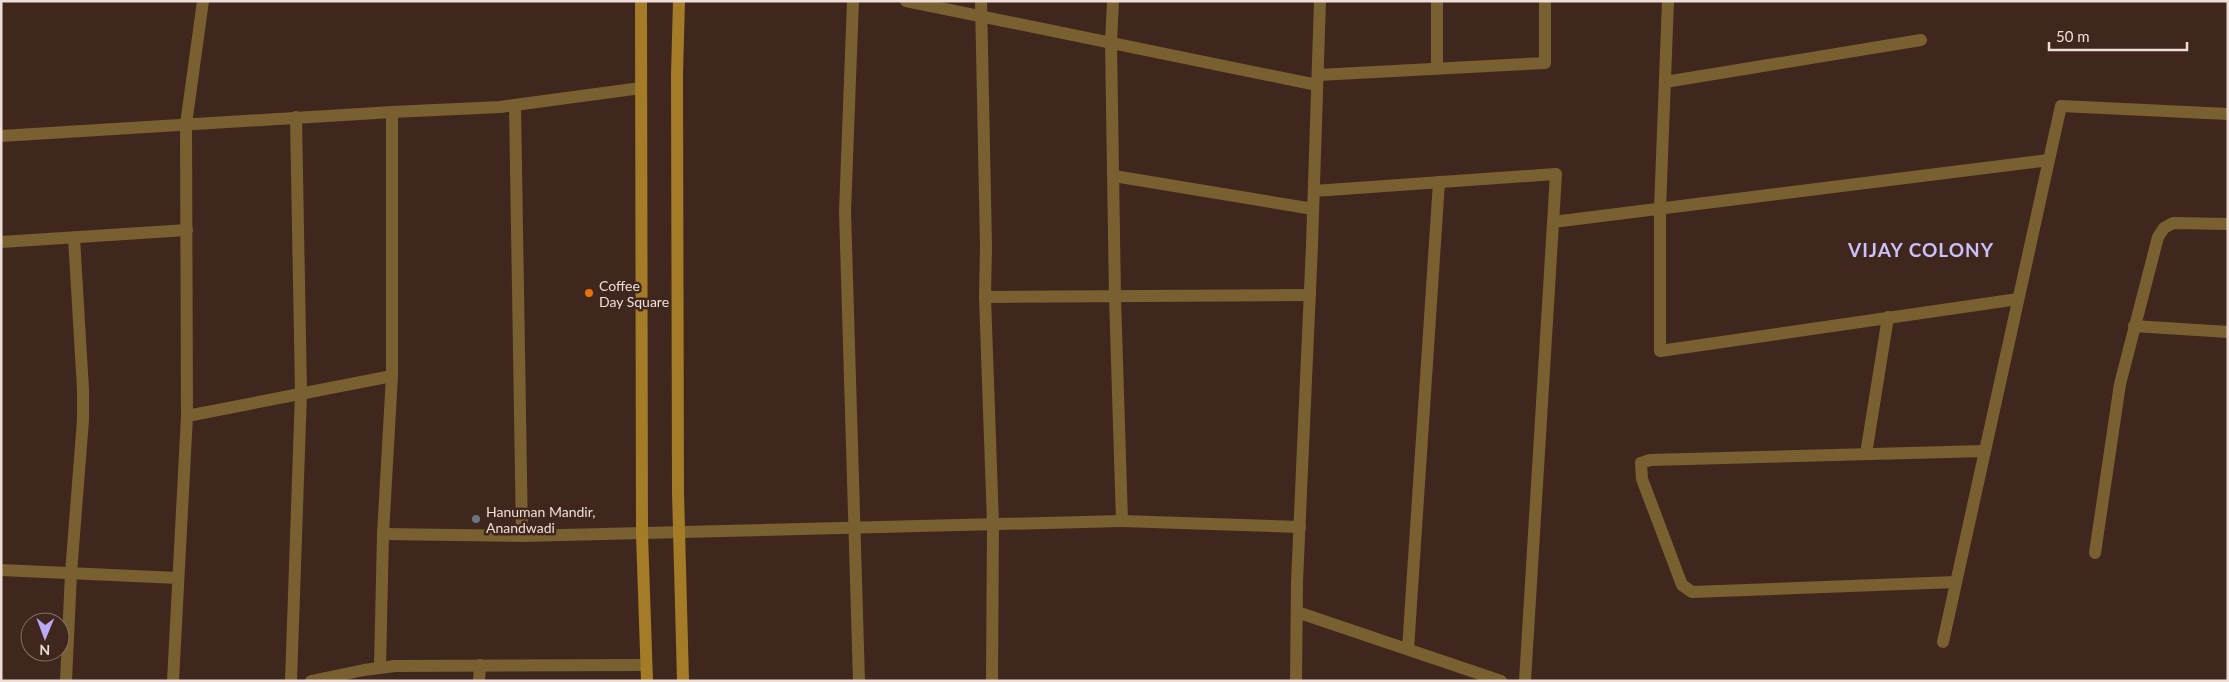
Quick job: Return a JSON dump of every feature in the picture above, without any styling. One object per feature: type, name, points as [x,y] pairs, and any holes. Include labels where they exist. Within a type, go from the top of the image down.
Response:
[{"type":"main road","points":[[641,1],[642,534],[647,681]]},
{"type":"main road","points":[[679,1],[676,74],[678,533],[682,681]]},
{"type":"street","points":[[172,681],[187,416],[186,124],[203,1]]},
{"type":"street","points":[[853,1],[845,211],[859,681]]},
{"type":"street","points":[[906,1],[1111,43],[1318,80],[1437,68],[1545,63],[1545,1]]},
{"type":"street","points":[[981,1],[986,246],[985,296],[993,524],[992,681]]},
{"type":"street","points":[[1113,1],[1111,43],[1115,297],[1122,521]]},
{"type":"street","points":[[1296,681],[1320,1]]},
{"type":"street","points":[[1437,68],[1438,1]]},
{"type":"street","points":[[1668,1],[1660,209],[1660,351],[2018,299]]},
{"type":"street","points":[[1665,82],[1921,40]]},
{"type":"street","points":[[1,136],[515,105],[641,88]]},
{"type":"street","points":[[515,105],[522,536]]},
{"type":"street","points":[[1943,642],[2061,106],[2228,114]]},
{"type":"street","points":[[380,667],[383,534],[392,376],[392,112]]},
{"type":"street","points":[[291,681],[301,394],[296,118]]},
{"type":"street","points":[[1553,222],[2049,160]]},
{"type":"street","points":[[1314,191],[1556,174],[1525,681]]},
{"type":"street","points":[[1114,176],[1314,209]]},
{"type":"street","points":[[1408,649],[1439,182]]},
{"type":"street","points":[[2095,553],[2120,384],[2154,250],[2164,228],[2173,223],[2228,224]]},
{"type":"street","points":[[1,242],[187,230]]},
{"type":"street","points":[[66,681],[71,573],[84,404],[74,238]]},
{"type":"street","points":[[985,296],[1310,295]]},
{"type":"street","points":[[1866,454],[1888,318]]},
{"type":"street","points":[[2134,326],[2228,332]]},
{"type":"street","points":[[187,416],[392,376]]},
{"type":"street","points":[[1956,582],[1692,592],[1682,585],[1640,470],[1641,463],[1650,460],[1984,452]]},
{"type":"street","points":[[383,534],[522,536],[642,534],[1122,521],[1300,527]]},
{"type":"street","points":[[1,570],[178,578]]},
{"type":"street","points":[[1297,612],[1501,681]]},
{"type":"street","points":[[312,681],[380,667],[480,665],[646,666]]},
{"type":"street","points":[[479,681],[480,665]]},
{"type":"place","name":"Coffee Day Square","points":[[589,293]]},
{"type":"place","name":"Hanuman Mandir, Anandwadi","points":[[476,519]]},
{"type":"district","name":"VIJAY COLONY","points":[[1921,249]]}]
